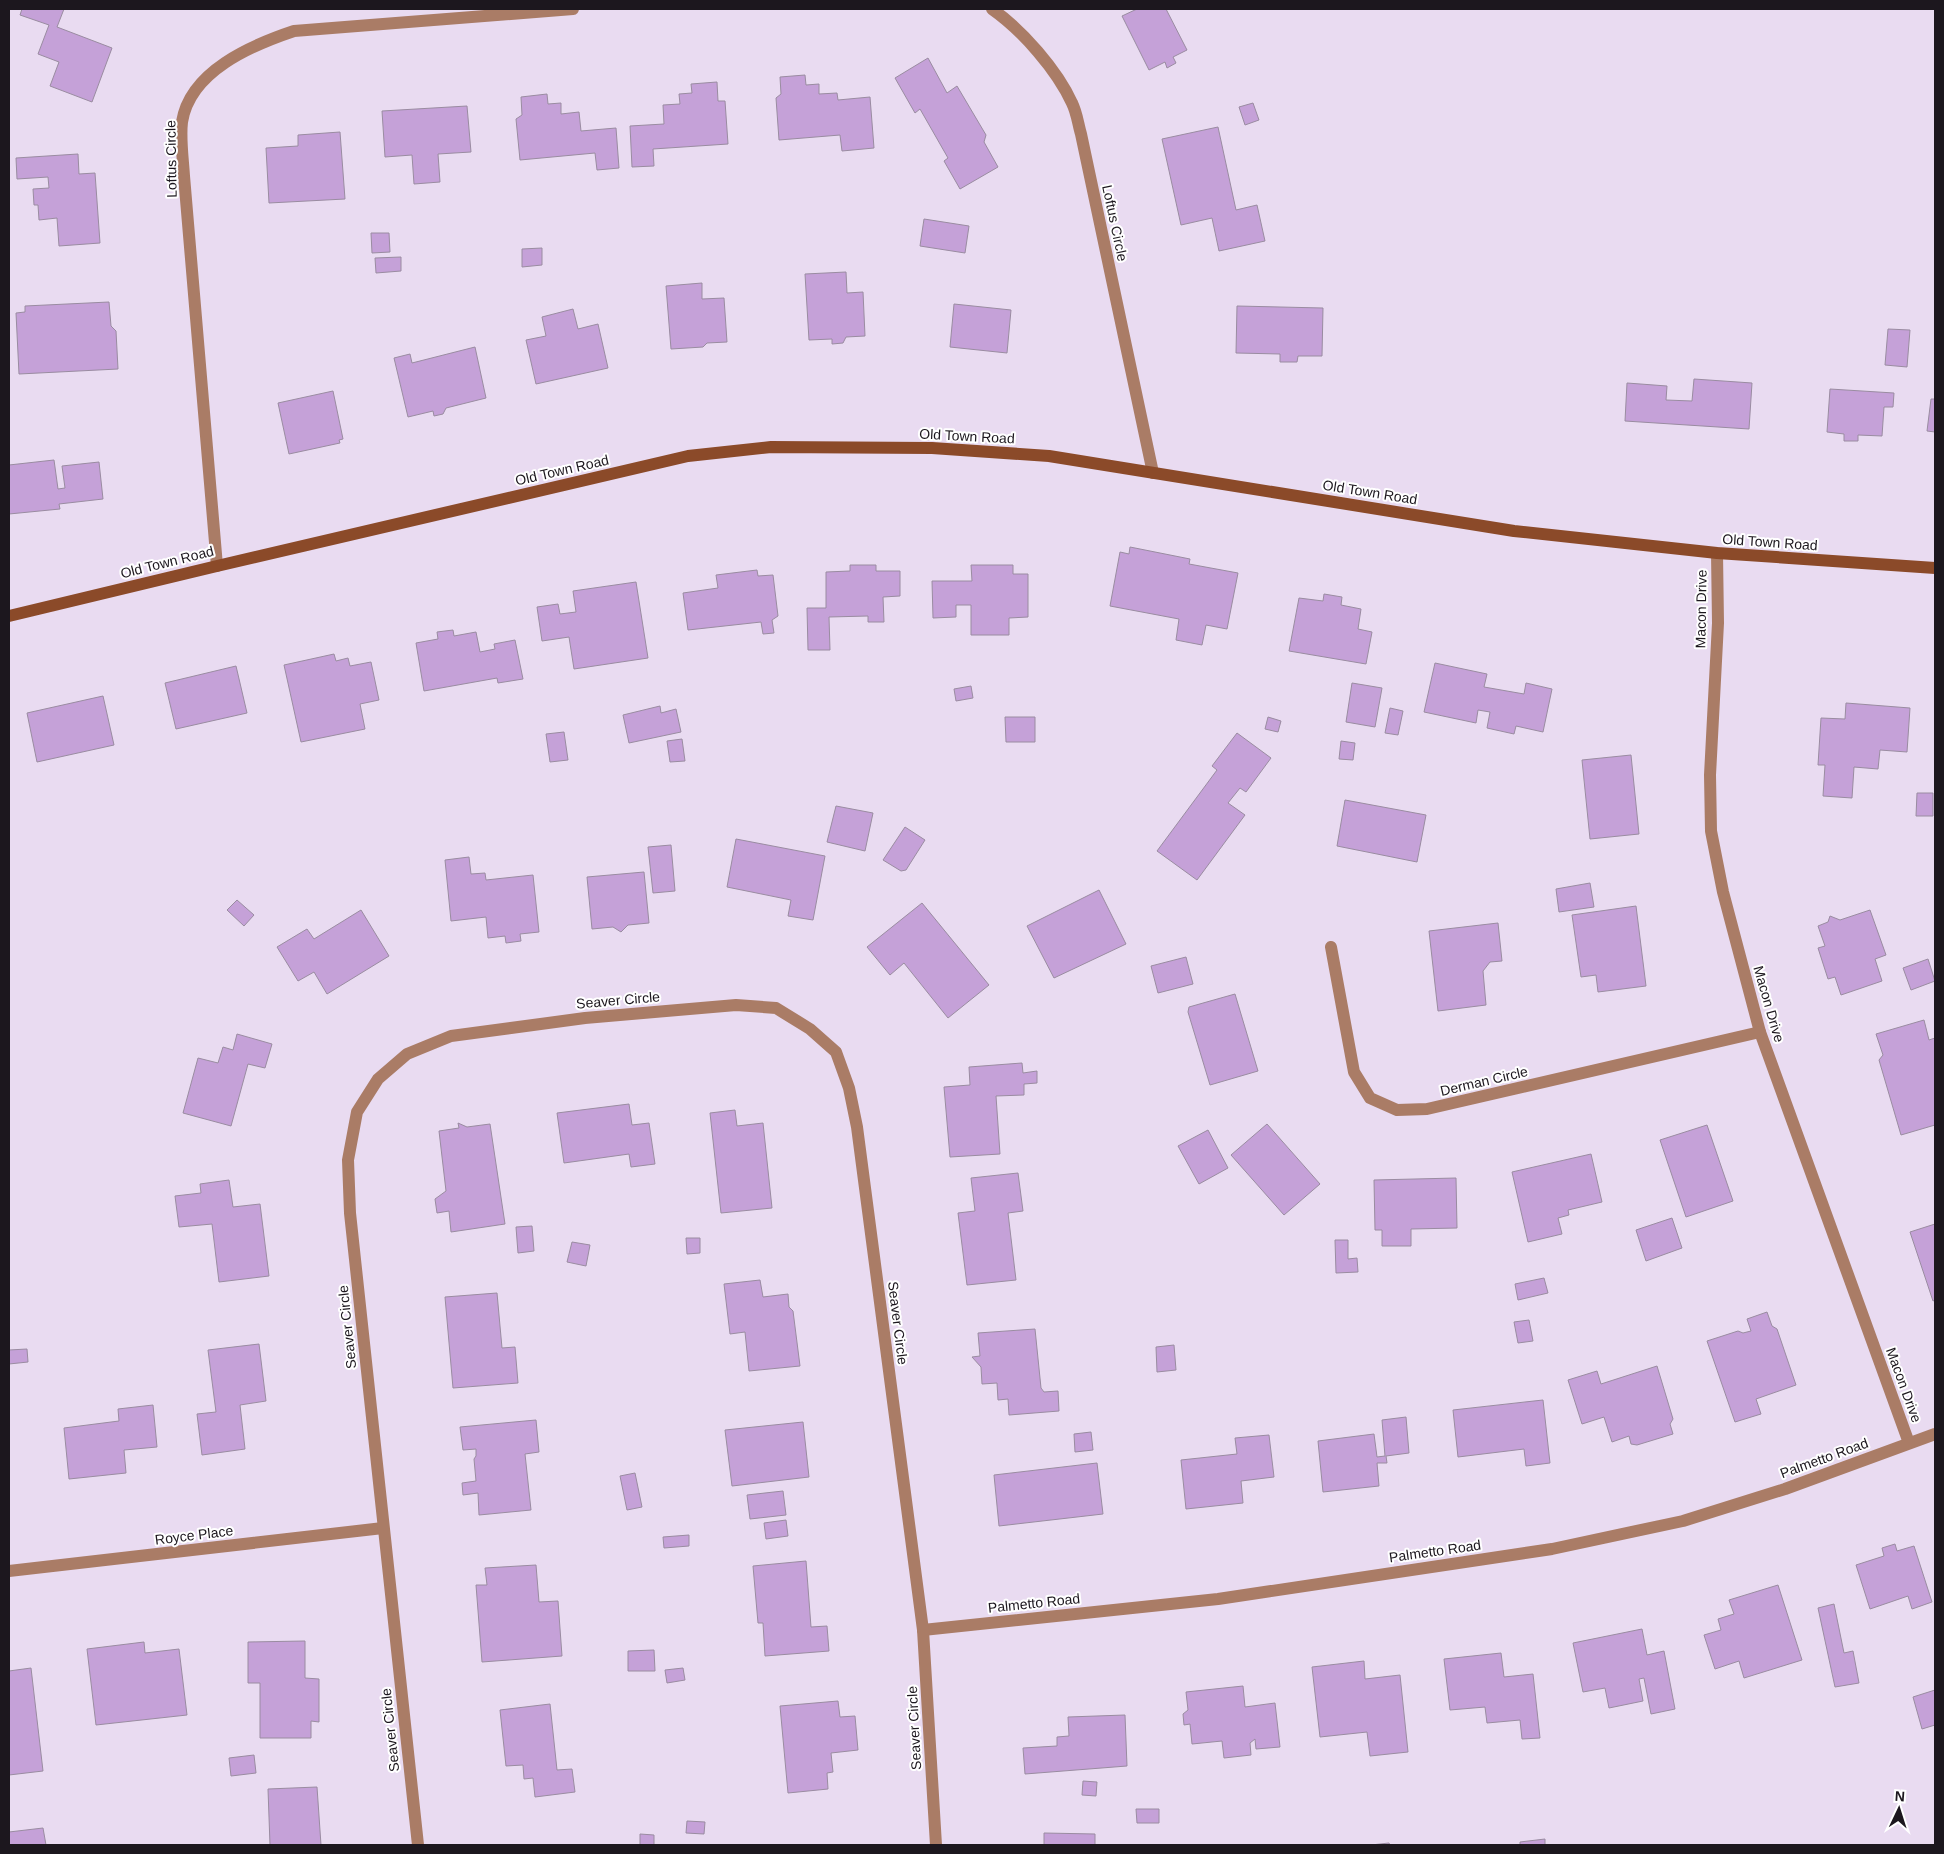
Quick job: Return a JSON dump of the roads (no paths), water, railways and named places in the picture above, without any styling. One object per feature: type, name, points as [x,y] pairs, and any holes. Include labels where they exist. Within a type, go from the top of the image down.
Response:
[{"type":"main road","name":"Old Town Road","points":[[9,616],[688,456],[771,447],[932,448],[1050,456],[1514,531],[1717,553],[1935,568]]},
{"type":"street","name":"Loftus Circle","points":[[217,566],[184,176],[182,122],[189,100],[209,75],[232,58],[260,42],[294,31],[573,9]]},
{"type":"street","name":"Loftus Circle","points":[[992,9],[1025,37],[1049,66],[1073,104],[1153,473]]},
{"type":"street","name":"Macon Drive","points":[[1717,553],[1718,623],[1710,775],[1711,831],[1723,892],[1760,1032],[1909,1443]]},
{"type":"street","name":"Derman Circle","points":[[1331,947],[1354,1072],[1370,1098],[1397,1110],[1427,1109],[1760,1032]]},
{"type":"street","name":"Seaver Circle","points":[[418,1845],[350,1213],[348,1160],[357,1112],[378,1079],[407,1054],[451,1036],[585,1018],[727,1006],[776,1008],[810,1029],[836,1052],[849,1088],[859,1137],[924,1630],[936,1845]]},
{"type":"street","name":"Palmetto Road","points":[[924,1630],[1218,1599],[1552,1549],[1683,1521],[1785,1488],[1935,1434]]},
{"type":"street","name":"Royce Place","points":[[9,1571],[383,1528]]}]
